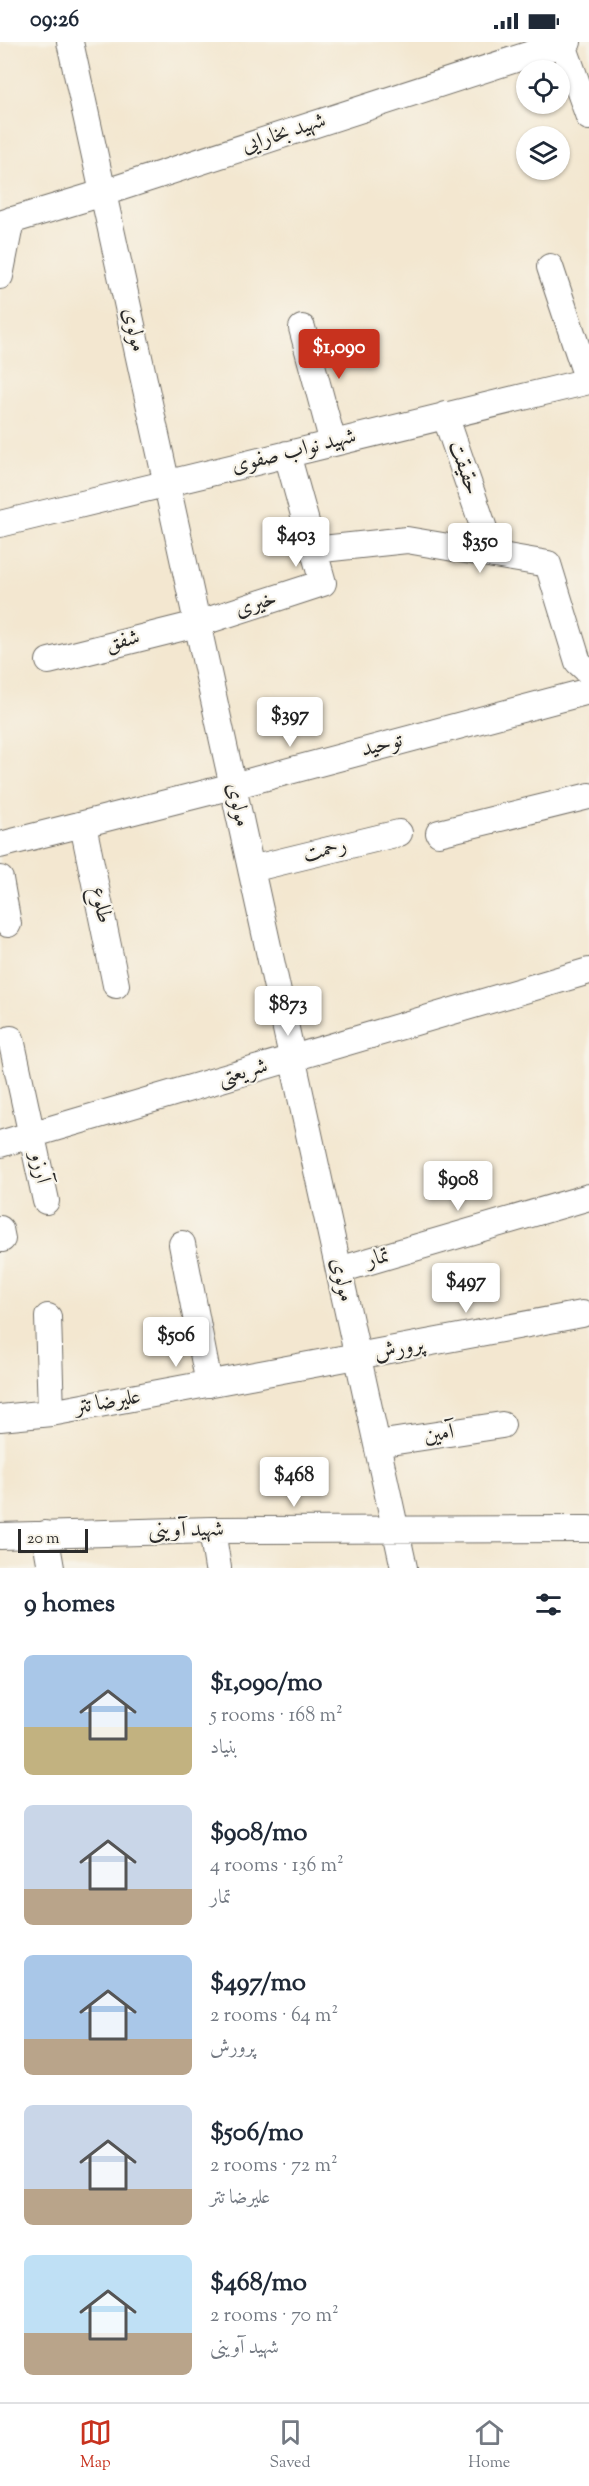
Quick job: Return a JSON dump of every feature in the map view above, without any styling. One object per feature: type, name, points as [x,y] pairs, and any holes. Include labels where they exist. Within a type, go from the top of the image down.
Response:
[{"type":"street","name":"مولوی","points":[[70,42],[404,1568]]},
{"type":"street","name":"شهید بخارایی","points":[[6,222],[103,193],[564,42]]},
{"type":"street","points":[[564,42],[589,117]]},
{"type":"street","points":[[0,276],[6,222]]},
{"type":"street","points":[[550,267],[589,381]]},
{"type":"street","points":[[302,328],[333,443]]},
{"type":"street","name":"شهید نواب صفوی","points":[[0,524],[589,381]]},
{"type":"street","name":"حقیقت","points":[[445,415],[493,555]]},
{"type":"street","name":"خیری","points":[[197,624],[323,583],[287,454]]},
{"type":"street","points":[[313,550],[407,540],[548,564],[578,662],[589,672]]},
{"type":"street","name":"شفق","points":[[49,661],[197,624]]},
{"type":"street","name":"توحید","points":[[0,845],[233,786],[589,691]]},
{"type":"street","points":[[439,833],[589,796]]},
{"type":"street","name":"طلوع","points":[[83,825],[116,985]]},
{"type":"street","name":"رحمت","points":[[251,869],[399,833]]},
{"type":"street","points":[[0,879],[8,924]]},
{"type":"street","name":"شریعتی","points":[[0,1144],[589,971]]},
{"type":"street","name":"آرزو","points":[[11,1039],[46,1201]]},
{"type":"street","name":"تمار","points":[[339,1270],[589,1197]]},
{"type":"street","points":[[182,1244],[209,1384]]},
{"type":"street","name":"پرورش","points":[[358,1358],[582,1314]]},
{"type":"street","points":[[48,1317],[51,1413]]},
{"type":"street","name":"علیرضا تتر","points":[[0,1418],[51,1413],[358,1358]]},
{"type":"street","name":"آمین","points":[[377,1444],[502,1425]]},
{"type":"street","name":"شهید آوینی","points":[[0,1536],[212,1530],[589,1529]]},
{"type":"street","points":[[212,1530],[218,1568]]},
{"type":"street","points":[[45,1534],[51,1568]]}]
